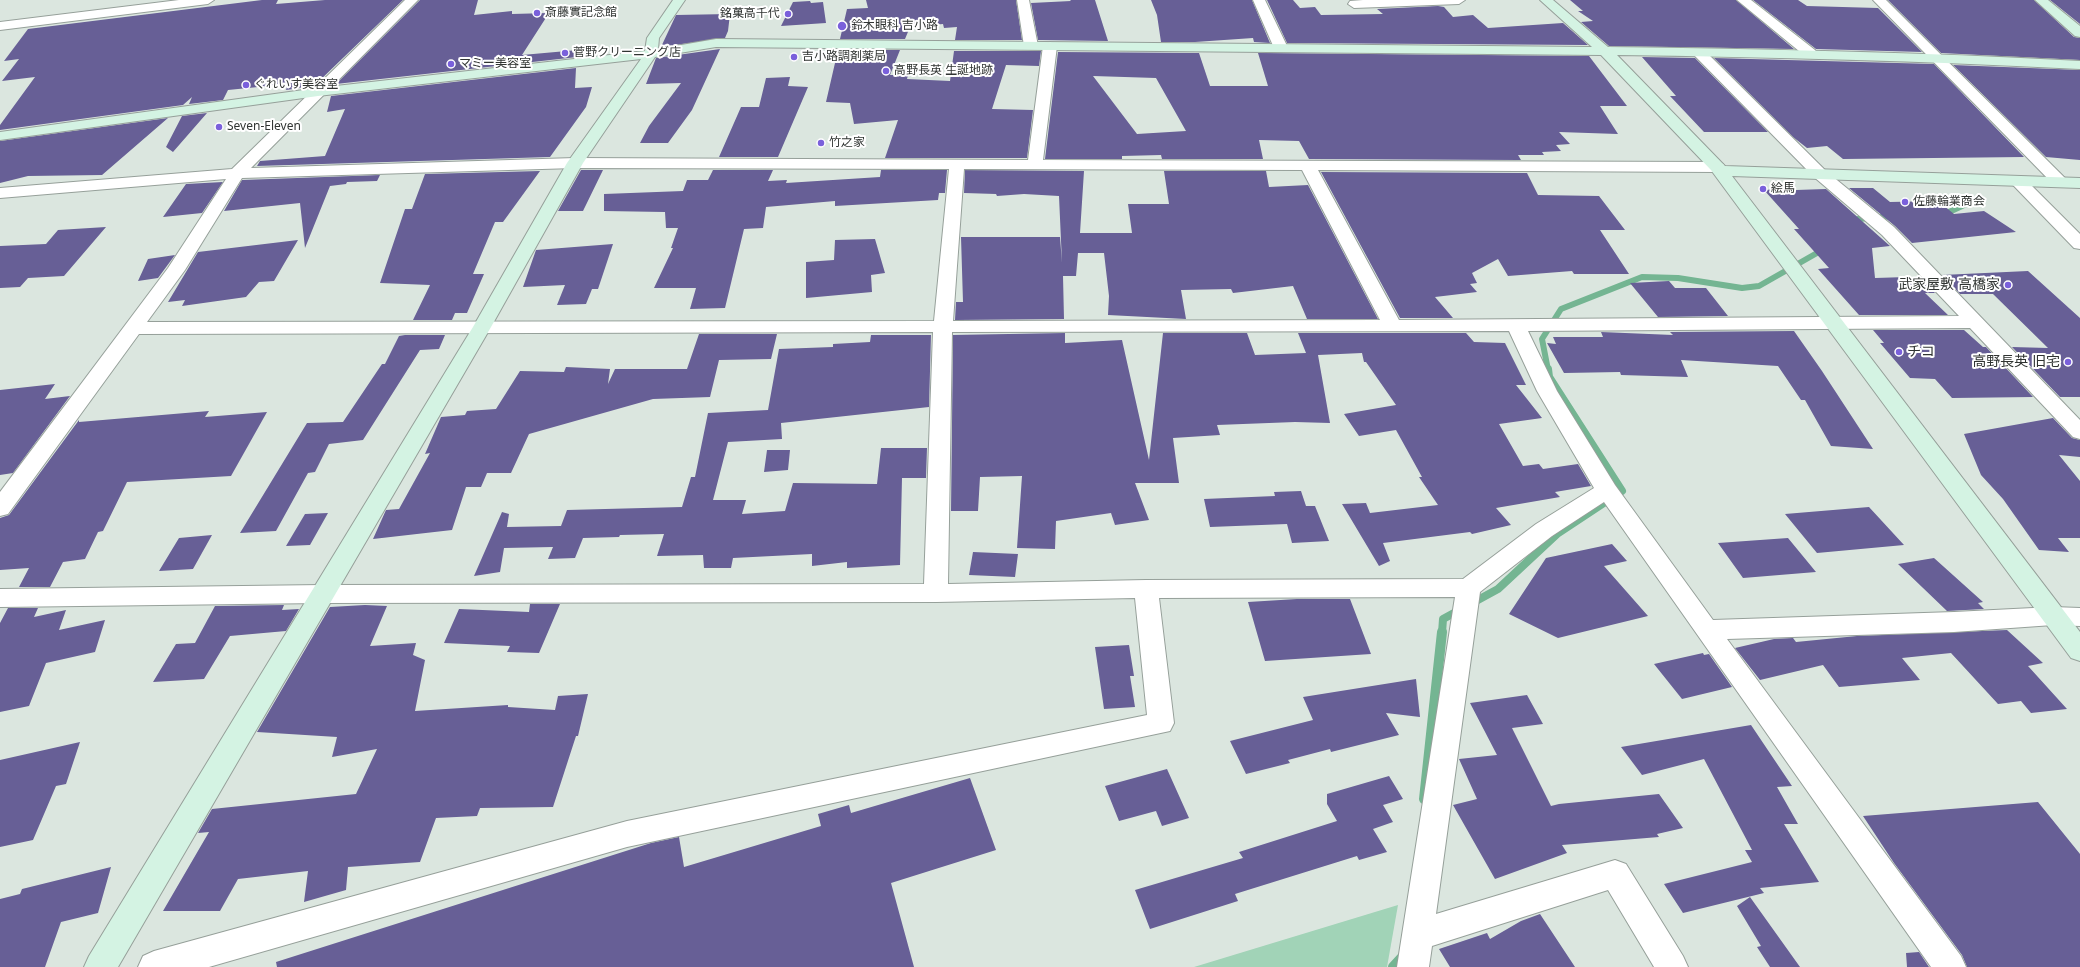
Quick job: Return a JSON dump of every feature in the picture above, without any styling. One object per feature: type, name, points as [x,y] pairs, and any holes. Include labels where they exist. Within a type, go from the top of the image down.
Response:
[{"type":"street","points":[[0,26],[208,0]]},
{"type":"street","points":[[0,508],[135,328],[176,270],[237,173],[412,0]]},
{"type":"street","points":[[100,967],[482,327],[575,163],[651,54],[653,38],[679,0]]},
{"type":"street","points":[[1023,0],[1032,46]]},
{"type":"street","points":[[1259,0],[1281,48]]},
{"type":"street","points":[[1354,4],[1459,0]]},
{"type":"street","points":[[1546,0],[1607,52],[1718,169],[1832,323],[2080,651]]},
{"type":"street","points":[[1743,0],[1810,53]]},
{"type":"street","points":[[1879,0],[2060,182]]},
{"type":"street","points":[[2041,0],[2080,33]]},
{"type":"street","points":[[2064,20],[2080,21]]},
{"type":"street","points":[[0,136],[318,92],[651,54],[716,43],[1412,48],[1607,52],[1810,53],[1934,57],[2080,65]]},
{"type":"street","points":[[1035,165],[1050,46]]},
{"type":"street","points":[[1698,52],[1820,174],[1888,231],[2080,432]]},
{"type":"street","points":[[0,193],[237,173],[575,163],[1718,169],[2080,183]]},
{"type":"street","points":[[936,593],[943,326],[957,165]]},
{"type":"street","points":[[1308,166],[1355,252],[1392,325]]},
{"type":"street","points":[[2018,181],[2080,244]]},
{"type":"street","points":[[135,328],[1516,325],[1974,322]]},
{"type":"street","points":[[1516,325],[1547,391],[1607,490],[1706,630],[1950,967]]},
{"type":"street","points":[[2060,410],[2080,412]]},
{"type":"street","points":[[0,598],[323,594],[936,593],[1146,589],[1468,588],[1544,530],[1607,490]]},
{"type":"street","points":[[1413,967],[1468,588]]},
{"type":"street","points":[[154,967],[627,834],[1161,723],[1146,589]]},
{"type":"street","points":[[1706,630],[1954,622],[2053,616],[2080,617]]},
{"type":"street","points":[[1418,935],[1615,874],[1672,967]]},
{"type":"green space","points":[[1398,905],[1387,967],[1194,967]]},
{"type":"building","points":[[262,0],[278,0],[276,4],[325,0],[403,0],[314,86],[286,90],[288,84],[228,90],[223,100],[189,104],[192,97],[183,105],[0,130],[0,125],[35,77],[2,81],[19,59],[4,61],[28,29]]},
{"type":"building","points":[[420,0],[478,0],[474,15],[512,11],[512,14],[549,13],[522,55],[578,50],[577,57],[336,84]]},
{"type":"building","points":[[866,0],[1016,0],[1022,40],[955,40],[957,27],[944,28],[943,24],[910,27],[905,39],[840,39],[847,9],[868,8]]},
{"type":"building","points":[[1070,0],[1095,0],[1108,41],[1038,40],[1031,3],[1071,1]]},
{"type":"building","points":[[1151,0],[1252,0],[1270,43],[1254,42],[1253,38],[1195,42],[1161,42],[1157,15]]},
{"type":"building","points":[[1267,0],[1293,0],[1300,8],[1315,7],[1321,15],[1383,14],[1377,9],[1438,6],[1444,7],[1453,17],[1473,15],[1488,28],[1563,23],[1588,45],[1287,43]]},
{"type":"building","points":[[1570,0],[1736,0],[1794,49],[1609,46],[1581,22],[1593,21],[1578,11],[1583,11]]},
{"type":"building","points":[[1753,0],[1798,0],[1807,6],[1878,8],[1922,52],[1816,49]]},
{"type":"building","points":[[1888,0],[2034,0],[2074,37],[2080,38],[2080,60],[1941,53]]},
{"type":"building","points":[[2050,0],[2080,0],[2080,24]]},
{"type":"building","points":[[810,1],[811,3],[823,2],[826,23],[781,26],[793,2]]},
{"type":"building","points":[[730,14],[728,31],[725,38],[661,47],[676,15]]},
{"type":"building","points":[[720,49],[692,110],[668,143],[640,143],[649,126],[681,83],[646,84],[656,58]]},
{"type":"building","points":[[838,50],[900,50],[890,75],[908,75],[907,79],[950,81],[954,51],[1041,51],[1039,66],[1006,65],[992,109],[1033,110],[1027,158],[885,158],[898,120],[854,124],[850,103],[826,102]]},
{"type":"building","points":[[1058,52],[1199,53],[1210,86],[1268,86],[1258,53],[1589,56],[1627,106],[1600,106],[1618,134],[1559,132],[1570,144],[1556,145],[1561,151],[1542,152],[1544,155],[1518,155],[1521,160],[1309,159],[1299,141],[1259,140],[1263,159],[1162,159],[1161,155],[1122,156],[1122,159],[1045,159]],"holes":[[[1093,76],[1156,78],[1186,131],[1137,134]]]},
{"type":"building","points":[[1642,57],[1695,58],[1768,132],[1704,132],[1670,96],[1676,96]]},
{"type":"building","points":[[1714,58],[1934,64],[2024,157],[1843,159],[1827,146],[1807,148],[1793,137]]},
{"type":"building","points":[[1953,65],[2080,70],[2080,160],[2046,157]]},
{"type":"building","points":[[576,68],[575,88],[592,87],[586,107],[550,157],[257,166],[260,161],[325,156],[345,109],[327,112],[331,96]]},
{"type":"building","points":[[790,77],[788,86],[808,87],[778,157],[719,157],[741,107],[759,107],[766,78]]},
{"type":"building","points":[[207,113],[173,152],[166,147],[182,116]]},
{"type":"building","points":[[168,118],[102,175],[28,176],[0,183],[0,141]]},
{"type":"building","points":[[581,170],[603,170],[583,211],[558,211]]},
{"type":"building","points":[[713,170],[773,170],[768,181],[787,180],[786,183],[880,177],[881,170],[947,170],[945,193],[939,193],[938,200],[835,206],[835,201],[766,207],[763,228],[744,229],[725,308],[690,309],[696,288],[654,288],[673,248],[671,248],[678,228],[666,228],[665,212],[604,211],[604,194],[683,191],[687,180],[708,180]]},
{"type":"building","points":[[965,170],[1084,171],[1080,233],[1132,233],[1128,204],[1169,204],[1164,171],[1266,171],[1269,187],[1308,185],[1378,319],[1307,319],[1293,286],[1233,293],[1231,289],[1181,290],[1186,319],[1108,315],[1109,296],[1104,253],[1078,253],[1076,276],[1063,276],[1064,319],[955,320],[956,302],[963,302],[961,237],[1060,237],[1062,263],[1059,196],[1024,194],[997,196],[996,194],[964,193]]},
{"type":"building","points":[[540,171],[503,222],[495,222],[473,274],[484,274],[467,313],[455,313],[452,320],[413,320],[430,285],[380,283],[405,209],[412,209],[425,174]]},
{"type":"building","points":[[1321,172],[1527,173],[1538,195],[1599,196],[1625,230],[1600,230],[1629,274],[1574,274],[1572,271],[1508,276],[1498,259],[1472,273],[1477,283],[1470,284],[1477,292],[1435,297],[1453,318],[1400,318]]},
{"type":"building","points":[[380,175],[377,181],[347,182],[346,184],[330,186],[305,248],[300,203],[224,211],[242,180]]},
{"type":"building","points":[[223,182],[202,213],[163,217],[186,184]]},
{"type":"building","points":[[1794,188],[1796,190],[1826,189],[1890,246],[1872,248],[1875,278],[1907,277],[1919,287],[1919,276],[1935,293],[1925,293],[1948,315],[1859,315],[1818,269],[1829,268],[1794,229],[1799,229],[1764,190]]},
{"type":"building","points":[[1849,188],[1873,188],[1890,202],[1938,201],[1954,214],[1984,211],[2016,232],[1912,243],[1895,226]]},
{"type":"building","points":[[106,227],[64,276],[28,278],[20,287],[0,288],[0,246],[46,244],[58,230]]},
{"type":"building","points":[[875,239],[885,273],[871,275],[872,292],[806,298],[806,262],[834,260],[835,240]]},
{"type":"building","points":[[298,240],[274,281],[259,282],[246,297],[182,306],[185,300],[168,302],[198,252]]},
{"type":"building","points":[[613,244],[598,289],[592,289],[586,304],[557,305],[565,285],[523,287],[536,250]]},
{"type":"building","points":[[175,255],[158,278],[138,281],[148,259]]},
{"type":"building","points":[[2028,271],[2080,318],[2080,397],[2060,397],[2012,347],[2048,348],[1993,294],[1960,294],[1942,275]]},
{"type":"building","points":[[1669,281],[1675,288],[1706,288],[1728,316],[1658,317],[1630,283]]},
{"type":"building","points":[[1873,330],[1964,330],[1983,347],[1986,347],[2033,397],[1952,398],[1935,379],[1910,378],[1880,343],[1884,343]]},
{"type":"building","points":[[1794,331],[1873,449],[1831,446],[1805,400],[1801,400],[1778,366],[1681,360],[1688,377],[1621,375],[1620,372],[1564,373],[1547,343],[1556,344],[1553,337],[1603,337],[1601,332],[1673,335],[1670,332]]},
{"type":"building","points":[[1065,333],[1065,343],[1122,340],[1149,460],[1163,333],[1247,333],[1255,355],[1306,353],[1298,333],[1466,333],[1474,342],[1505,343],[1526,385],[1516,385],[1542,418],[1499,424],[1523,466],[1539,464],[1543,469],[1578,464],[1591,486],[1555,492],[1560,497],[1496,508],[1511,525],[1472,534],[1470,532],[1383,543],[1390,561],[1379,566],[1342,504],[1366,503],[1370,513],[1438,505],[1419,477],[1422,477],[1396,430],[1359,436],[1344,414],[1396,405],[1366,362],[1364,362],[1362,353],[1318,355],[1330,423],[1295,422],[1217,425],[1220,435],[1173,438],[1179,483],[1135,483],[1149,520],[1115,525],[1111,513],[1056,521],[1055,549],[1017,548],[1022,476],[980,477],[978,511],[951,511],[953,335]]},
{"type":"building","points":[[699,334],[777,334],[771,359],[719,360],[710,397],[653,399],[529,434],[511,473],[487,473],[481,487],[466,487],[452,530],[373,539],[386,510],[399,509],[430,453],[425,454],[441,417],[465,415],[467,411],[496,409],[520,371],[564,372],[566,367],[610,369],[608,384],[615,369],[687,369]]},
{"type":"building","points":[[445,335],[439,349],[420,350],[363,440],[329,444],[315,472],[308,473],[276,531],[240,533],[307,423],[343,422],[382,364],[385,364],[399,336]]},
{"type":"building","points":[[871,335],[931,335],[929,407],[781,423],[782,439],[728,442],[713,500],[746,500],[742,514],[785,511],[793,483],[877,484],[881,448],[927,448],[926,478],[902,478],[900,565],[847,568],[847,562],[812,566],[812,554],[733,558],[731,568],[704,568],[703,555],[657,556],[664,534],[620,535],[619,537],[583,538],[575,558],[548,559],[553,547],[504,548],[500,572],[474,576],[502,512],[509,514],[507,527],[561,526],[567,510],[682,507],[691,477],[695,477],[708,413],[768,410],[779,349],[833,347],[833,344],[870,342]]},
{"type":"building","points":[[55,384],[45,399],[70,396],[13,473],[0,475],[0,390]]},
{"type":"building","points":[[209,411],[205,417],[267,412],[231,476],[127,482],[103,531],[98,532],[85,559],[63,562],[50,587],[19,587],[29,568],[0,570],[0,518],[9,515],[79,420],[79,422]]},
{"type":"building","points":[[2053,418],[2072,438],[2080,440],[2080,457],[2059,455],[2080,481],[2080,538],[2058,538],[2069,552],[2039,550],[2003,499],[1981,475],[1964,434]]},
{"type":"building","points":[[767,450],[790,450],[788,470],[764,472]]},
{"type":"building","points":[[1301,491],[1306,506],[1315,506],[1329,541],[1292,543],[1287,524],[1210,527],[1204,499],[1275,496],[1274,492]]},
{"type":"building","points":[[1869,507],[1904,545],[1817,553],[1785,514]]},
{"type":"building","points":[[328,513],[310,545],[286,546],[305,514]]},
{"type":"building","points":[[212,535],[193,569],[159,571],[179,538]]},
{"type":"building","points":[[1788,538],[1816,572],[1743,578],[1718,543]]},
{"type":"building","points":[[1612,544],[1627,561],[1604,566],[1648,616],[1558,638],[1509,614],[1546,558]]},
{"type":"building","points":[[973,552],[1018,554],[1015,577],[969,575]]},
{"type":"building","points":[[1934,558],[1983,602],[1978,603],[1984,609],[1947,611],[1898,564]]},
{"type":"building","points":[[1297,599],[1350,599],[1371,654],[1265,661],[1248,602]]},
{"type":"building","points":[[530,604],[560,604],[539,653],[507,652],[510,646],[444,643],[459,609],[529,612]]},
{"type":"building","points":[[284,605],[282,610],[299,609],[286,631],[230,636],[204,679],[153,682],[176,644],[195,643],[215,606]]},
{"type":"building","points":[[365,605],[387,606],[370,646],[416,643],[413,655],[425,660],[415,711],[508,705],[508,707],[555,710],[558,696],[588,694],[578,736],[576,736],[553,807],[480,808],[477,816],[436,818],[420,862],[348,867],[346,890],[304,902],[308,871],[238,879],[220,911],[163,911],[209,832],[198,833],[212,809],[356,794],[377,749],[332,757],[337,737],[257,732],[330,607]]},
{"type":"building","points":[[8,608],[38,608],[34,617],[66,610],[59,630],[105,620],[95,652],[46,663],[29,706],[0,712],[0,623]]},
{"type":"building","points":[[2007,630],[2043,663],[2028,666],[2067,709],[2031,713],[2021,701],[1998,704],[1951,653],[1902,658],[1920,680],[1839,687],[1823,665],[1760,680],[1735,648],[1774,639],[1793,638],[1796,642],[1857,636]]},
{"type":"building","points":[[1129,645],[1134,676],[1130,676],[1135,707],[1104,709],[1095,647]]},
{"type":"building","points":[[1703,653],[1704,655],[1709,654],[1732,687],[1682,699],[1654,664]]},
{"type":"building","points":[[1416,679],[1420,717],[1386,713],[1399,735],[1331,752],[1330,749],[1288,760],[1290,763],[1246,774],[1230,741],[1313,720],[1303,697]]},
{"type":"building","points":[[1527,695],[1543,724],[1512,728],[1551,806],[1659,794],[1683,828],[1657,834],[1659,837],[1562,845],[1567,853],[1495,879],[1453,805],[1477,799],[1459,759],[1497,755],[1470,703]]},
{"type":"building","points":[[1751,725],[1792,786],[1777,787],[1798,824],[1784,824],[1819,882],[1760,888],[1764,893],[1683,913],[1664,884],[1752,862],[1745,850],[1752,850],[1704,759],[1642,775],[1621,747]]},
{"type":"building","points":[[80,742],[66,784],[56,786],[33,840],[0,847],[0,760]]},
{"type":"building","points":[[1167,769],[1189,818],[1162,826],[1156,811],[1119,821],[1105,786]]},
{"type":"building","points":[[1389,776],[1403,799],[1383,805],[1393,822],[1373,829],[1387,852],[1359,860],[1357,856],[1235,894],[1238,901],[1150,929],[1135,890],[1243,858],[1239,852],[1337,821],[1327,804],[1327,794]]},
{"type":"building","points":[[970,778],[996,850],[891,883],[914,967],[277,967],[276,962],[651,843],[679,837],[684,867],[821,826],[818,814],[849,805],[851,813]]},
{"type":"building","points":[[2038,802],[2080,854],[2080,967],[1967,967],[1962,955],[1894,863],[1863,816]]},
{"type":"building","points":[[111,867],[98,913],[61,922],[45,967],[0,967],[0,899],[20,894],[22,889]]},
{"type":"building","points":[[1750,897],[1800,967],[1770,967],[1757,947],[1761,946],[1737,906]]},
{"type":"building","points":[[1540,914],[1575,967],[1450,967],[1439,949],[1487,933],[1490,939],[1521,921]]},
{"type":"building","points":[[1919,952],[1929,967],[1907,967],[1906,953]]},
{"type":"waterway","points":[[1941,213],[1947,213],[1977,199]]},
{"type":"waterway","points":[[1850,223],[1858,219],[1894,216]]},
{"type":"waterway","points":[[1548,370],[1542,339],[1561,309],[1642,277],[1678,278],[1742,288],[1759,286],[1817,253],[1822,247]]},
{"type":"waterway","points":[[1442,633],[1443,619],[1498,589],[1557,534],[1622,491],[1549,377],[1548,369]]},
{"type":"waterway","points":[[1424,799],[1442,632]]},
{"type":"waterway","points":[[1393,967],[1405,954]]},
{"type":"place","name":"斎藤實記念館","points":[[537,13]]},
{"type":"place","name":"銘菓高千代","points":[[788,14]]},
{"type":"place","name":"鈴木眼科 吉小路","points":[[842,26]]},
{"type":"place","name":"菅野クリーニング店","points":[[565,53]]},
{"type":"place","name":"吉小路調剤薬局","points":[[794,57]]},
{"type":"place","name":"マミー美容室","points":[[451,64]]},
{"type":"place","name":"高野長英 生誕地跡","points":[[886,71]]},
{"type":"place","name":"ぐれいす美容室","points":[[246,85]]},
{"type":"place","name":"Seven-Eleven","points":[[219,127]]},
{"type":"place","name":"竹之家","points":[[821,143]]},
{"type":"place","name":"絵馬","points":[[1763,189]]},
{"type":"place","name":"佐藤輪業商会","points":[[1905,202]]},
{"type":"place","name":"武家屋敷 高橋家","points":[[2008,285]]},
{"type":"place","name":"チコ","points":[[1899,352]]},
{"type":"place","name":"高野長英 旧宅","points":[[2068,362]]}]
